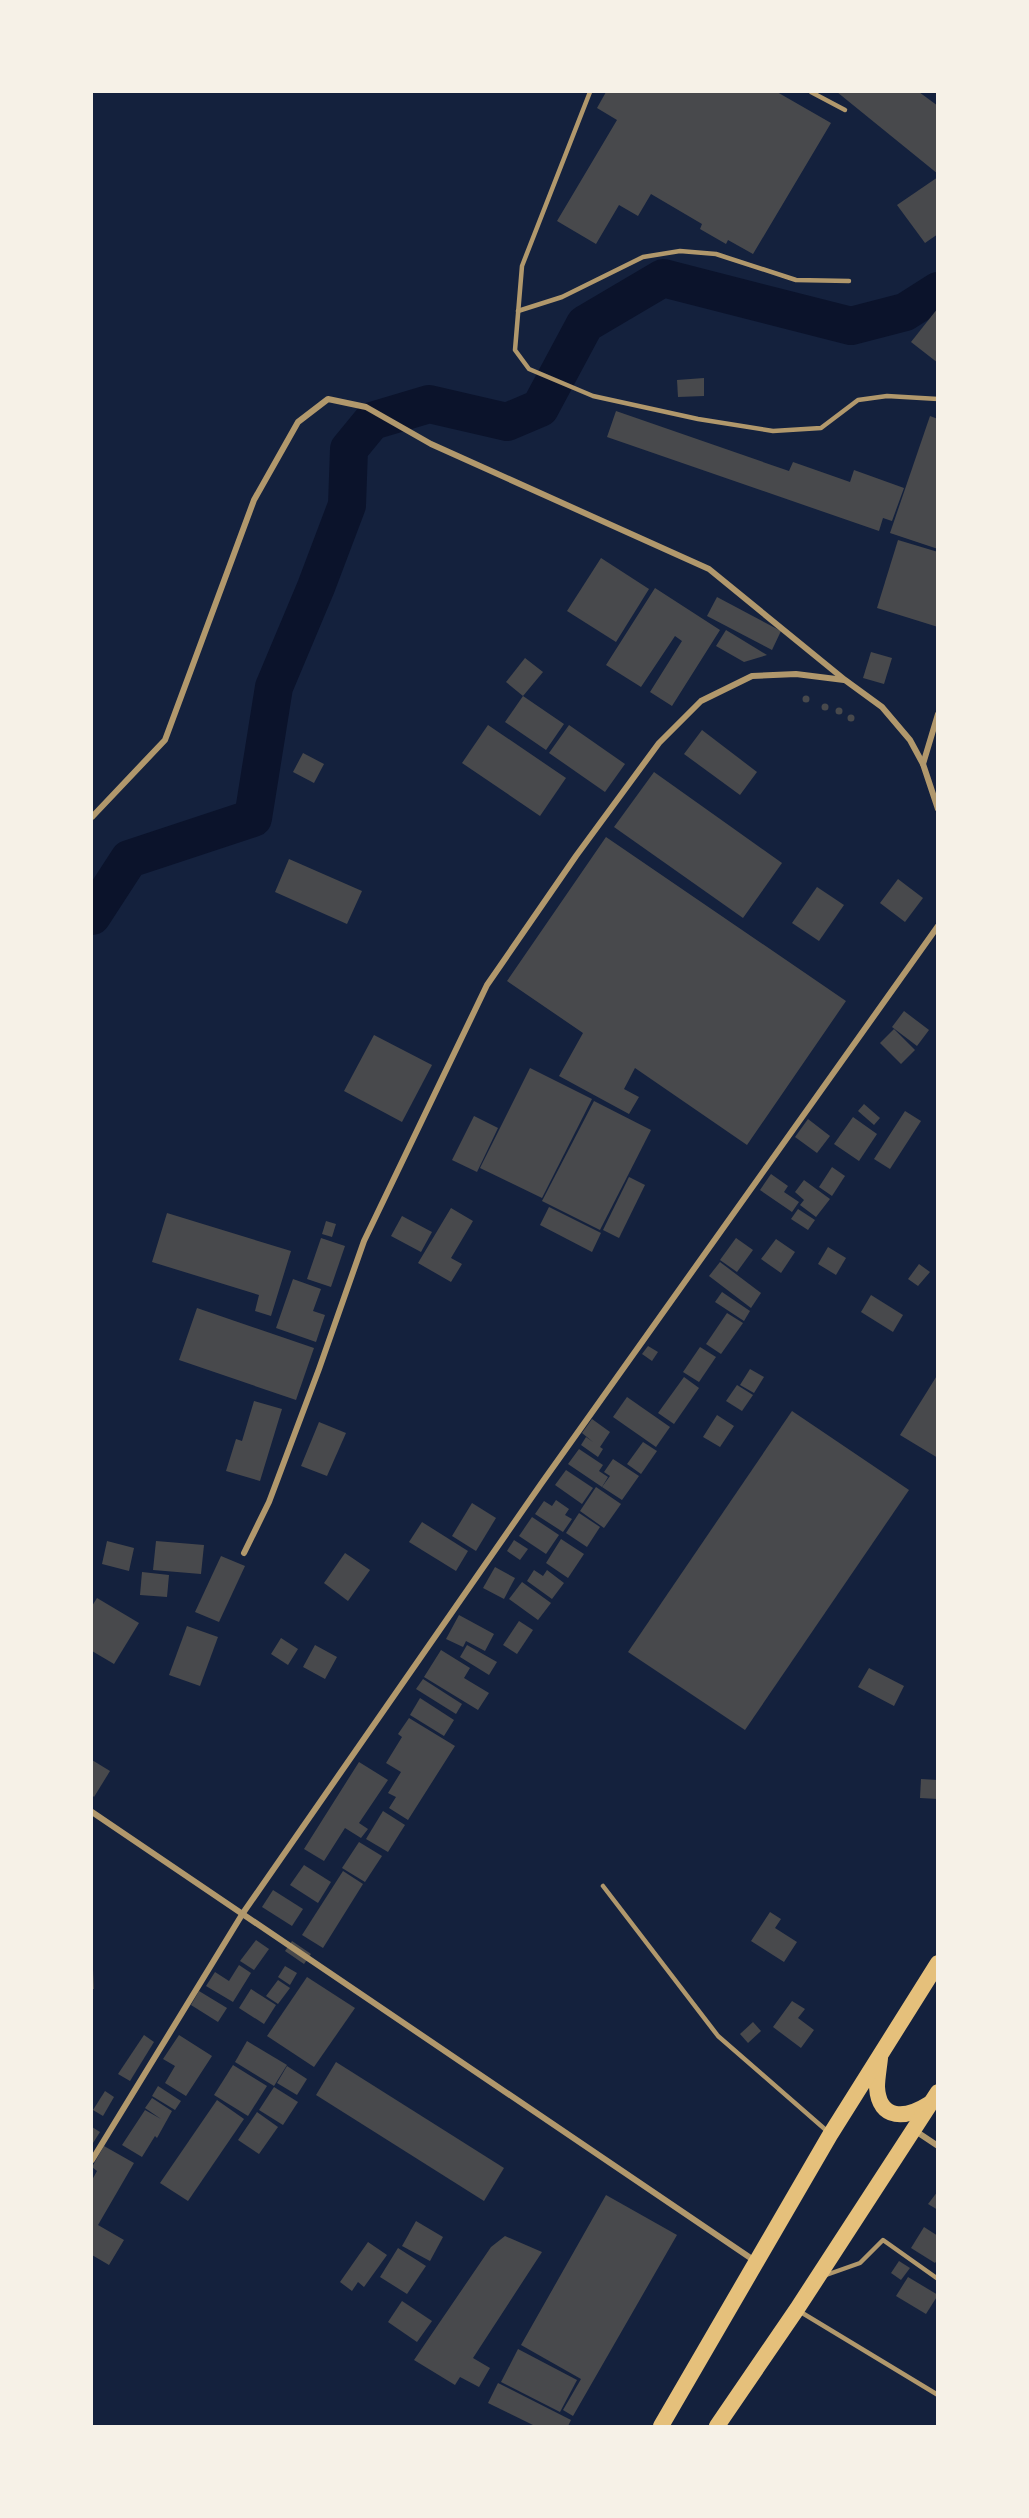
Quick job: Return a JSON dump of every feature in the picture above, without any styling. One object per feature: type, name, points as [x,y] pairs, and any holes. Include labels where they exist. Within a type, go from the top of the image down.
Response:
[{"type":"highway","points":[[661,2427],[830,2135],[938,1963]]},
{"type":"highway","points":[[880,2055],[877,2087],[885,2108],[893,2113],[914,2114],[934,2098]]},
{"type":"highway","points":[[717,2427],[797,2309],[934,2098]]},
{"type":"street","points":[[92,817],[165,740],[254,500],[298,422],[328,399],[366,407],[431,444],[710,569],[845,680],[882,707],[910,740],[923,764],[938,809]]},
{"type":"street","points":[[244,1553],[269,1502],[364,1241],[488,985],[557,884],[659,743],[701,701],[752,676],[796,674],[845,680]]},
{"type":"street","points":[[923,764],[938,714]]},
{"type":"street","points":[[92,2160],[243,1913],[541,1484],[938,926]]},
{"type":"street","points":[[92,1812],[755,2261]]},
{"type":"street","points":[[914,2129],[938,2146]]},
{"type":"lane","points":[[590,92],[522,267],[515,350],[529,369],[593,396],[698,419],[773,431],[821,428],[858,400],[887,396],[938,399]]},
{"type":"lane","points":[[811,92],[845,110]]},
{"type":"lane","points":[[518,311],[562,297],[643,257],[680,251],[716,254],[796,280],[849,281]]},
{"type":"lane","points":[[603,1886],[718,2036],[830,2135]]},
{"type":"lane","points":[[817,2277],[860,2263],[883,2240],[938,2279]]},
{"type":"lane","points":[[797,2309],[938,2395]]},
{"type":"building","points":[[606,92],[777,92],[831,123],[753,254],[728,240],[726,244],[700,229],[702,224],[651,194],[638,216],[619,205],[596,244],[557,221],[617,120],[597,108]]},
{"type":"building","points":[[837,92],[919,92],[938,106],[938,174]]},
{"type":"building","points":[[938,177],[938,234],[925,243],[897,205]]},
{"type":"building","points":[[938,308],[938,363],[911,342]]},
{"type":"building","points":[[704,378],[704,396],[678,397],[677,380]]},
{"type":"building","points":[[616,411],[789,471],[793,462],[850,482],[854,470],[904,488],[892,521],[883,518],[879,531],[607,437]]},
{"type":"building","points":[[930,416],[938,419],[938,549],[890,533]]},
{"type":"building","points":[[898,540],[938,552],[938,627],[877,608]]},
{"type":"building","points":[[601,558],[649,589],[616,642],[567,611]]},
{"type":"building","points":[[655,588],[720,630],[672,706],[650,692],[682,641],[675,636],[641,687],[606,665]]},
{"type":"building","points":[[717,597],[781,631],[772,650],[707,616]]},
{"type":"building","points":[[726,630],[767,655],[744,662],[716,646]]},
{"type":"building","points":[[871,652],[892,658],[884,684],[863,678]]},
{"type":"building","points":[[525,658],[543,672],[523,696],[506,682]]},
{"type":"building","points":[[806,695],[810,699],[806,703],[802,699]]},
{"type":"building","points":[[523,696],[564,724],[546,750],[505,722]]},
{"type":"building","points":[[825,703],[829,707],[825,711],[821,707]]},
{"type":"building","points":[[839,707],[843,711],[839,715],[835,711]]},
{"type":"building","points":[[851,714],[855,718],[851,722],[847,718]]},
{"type":"building","points":[[488,725],[566,778],[540,816],[462,763]]},
{"type":"building","points":[[569,725],[625,764],[605,792],[549,753]]},
{"type":"building","points":[[702,730],[757,772],[740,795],[684,754]]},
{"type":"building","points":[[303,753],[324,764],[314,783],[293,772]]},
{"type":"building","points":[[654,772],[782,863],[743,918],[614,827]]},
{"type":"building","points":[[606,837],[846,1001],[747,1145],[635,1068],[624,1089],[639,1097],[629,1114],[559,1076],[583,1033],[507,981]]},
{"type":"building","points":[[289,859],[362,891],[347,924],[275,892]]},
{"type":"building","points":[[898,879],[923,898],[905,922],[880,903]]},
{"type":"building","points":[[817,887],[844,905],[819,941],[792,923]]},
{"type":"building","points":[[904,1011],[929,1030],[917,1046],[892,1027]]},
{"type":"building","points":[[894,1029],[915,1050],[901,1064],[880,1043]]},
{"type":"building","points":[[374,1035],[432,1065],[402,1122],[344,1091]]},
{"type":"building","points":[[530,1068],[592,1099],[542,1198],[480,1168]]},
{"type":"building","points":[[594,1101],[651,1130],[600,1230],[542,1201]]},
{"type":"building","points":[[864,1104],[880,1118],[874,1125],[858,1111]]},
{"type":"building","points":[[905,1111],[921,1121],[890,1169],[874,1159]]},
{"type":"building","points":[[474,1116],[498,1128],[477,1172],[452,1160]]},
{"type":"building","points":[[853,1117],[877,1134],[859,1161],[834,1144]]},
{"type":"building","points":[[808,1119],[830,1136],[817,1153],[795,1137]]},
{"type":"building","points":[[832,1167],[845,1176],[832,1196],[819,1187]]},
{"type":"building","points":[[771,1174],[788,1186],[784,1192],[799,1202],[792,1212],[760,1190]]},
{"type":"building","points":[[629,1177],[645,1185],[619,1238],[603,1230]]},
{"type":"building","points":[[804,1180],[830,1199],[816,1217],[800,1205],[804,1200],[795,1192]]},
{"type":"building","points":[[549,1207],[601,1233],[592,1252],[540,1225]]},
{"type":"building","points":[[451,1208],[473,1221],[451,1258],[462,1264],[451,1282],[418,1263]]},
{"type":"building","points":[[798,1209],[815,1220],[808,1230],[791,1219]]},
{"type":"building","points":[[167,1213],[291,1251],[271,1316],[255,1311],[259,1295],[152,1262]]},
{"type":"building","points":[[402,1216],[432,1232],[421,1252],[391,1236]]},
{"type":"building","points":[[326,1221],[336,1224],[332,1237],[322,1234]]},
{"type":"building","points":[[321,1238],[345,1246],[331,1287],[307,1279]]},
{"type":"building","points":[[736,1238],[753,1250],[737,1272],[720,1260]]},
{"type":"building","points":[[776,1239],[795,1252],[781,1273],[761,1259]]},
{"type":"building","points":[[828,1247],[846,1258],[836,1275],[818,1264]]},
{"type":"building","points":[[720,1262],[761,1293],[751,1308],[709,1276]]},
{"type":"building","points":[[919,1264],[930,1272],[918,1286],[908,1279]]},
{"type":"building","points":[[293,1279],[321,1289],[313,1311],[325,1315],[316,1342],[276,1328]]},
{"type":"building","points":[[722,1292],[750,1311],[744,1321],[715,1302]]},
{"type":"building","points":[[871,1295],[903,1315],[893,1332],[861,1312]]},
{"type":"building","points":[[197,1308],[314,1348],[296,1400],[179,1360]]},
{"type":"building","points":[[727,1313],[743,1323],[721,1354],[706,1344]]},
{"type":"building","points":[[648,1346],[658,1352],[652,1361],[642,1354]]},
{"type":"building","points":[[700,1347],[716,1357],[699,1382],[683,1372]]},
{"type":"building","points":[[750,1369],[764,1377],[754,1393],[740,1385]]},
{"type":"building","points":[[938,1374],[938,1458],[900,1435]]},
{"type":"building","points":[[684,1377],[699,1388],[674,1424],[658,1413]]},
{"type":"building","points":[[737,1385],[753,1395],[742,1411],[726,1401]]},
{"type":"building","points":[[627,1397],[670,1427],[656,1447],[613,1417]]},
{"type":"building","points":[[254,1401],[282,1409],[260,1481],[226,1471],[236,1439],[242,1441]]},
{"type":"building","points":[[792,1411],[909,1490],[745,1730],[628,1652]]},
{"type":"building","points":[[717,1415],[734,1426],[720,1447],[703,1437]]},
{"type":"building","points":[[592,1419],[610,1432],[600,1447],[603,1449],[598,1457],[581,1445],[586,1437],[593,1442],[582,1433]]},
{"type":"building","points":[[319,1422],[346,1433],[327,1476],[301,1466]]},
{"type":"building","points":[[643,1442],[657,1451],[641,1474],[627,1464]]},
{"type":"building","points":[[579,1449],[603,1465],[599,1471],[608,1477],[602,1487],[568,1464]]},
{"type":"building","points":[[613,1459],[639,1476],[622,1500],[602,1487],[610,1476],[604,1472]]},
{"type":"building","points":[[566,1470],[593,1488],[582,1504],[555,1485]]},
{"type":"building","points":[[596,1487],[621,1504],[604,1528],[580,1511]]},
{"type":"building","points":[[556,1500],[569,1509],[565,1515],[572,1519],[563,1532],[535,1514],[544,1501],[552,1506]]},
{"type":"building","points":[[472,1503],[496,1518],[476,1551],[452,1536]]},
{"type":"building","points":[[579,1513],[600,1527],[587,1547],[566,1533]]},
{"type":"building","points":[[532,1517],[559,1535],[546,1554],[519,1536]]},
{"type":"building","points":[[422,1522],[468,1551],[456,1571],[409,1542]]},
{"type":"building","points":[[561,1539],[584,1554],[568,1578],[546,1563]]},
{"type":"building","points":[[514,1540],[528,1549],[520,1560],[507,1551]]},
{"type":"building","points":[[107,1541],[134,1548],[129,1571],[102,1564]]},
{"type":"building","points":[[156,1541],[204,1545],[201,1574],[153,1570]]},
{"type":"building","points":[[345,1553],[370,1570],[348,1601],[324,1583]]},
{"type":"building","points":[[221,1556],[245,1566],[219,1622],[195,1612]]},
{"type":"building","points":[[495,1567],[515,1578],[504,1599],[483,1588]]},
{"type":"building","points":[[534,1570],[543,1576],[547,1570],[564,1583],[552,1599],[527,1581]]},
{"type":"building","points":[[142,1572],[169,1575],[167,1597],[140,1595]]},
{"type":"building","points":[[522,1582],[551,1603],[538,1620],[509,1599]]},
{"type":"building","points":[[97,1598],[139,1623],[114,1664],[92,1651],[92,1606]]},
{"type":"building","points":[[459,1615],[494,1634],[485,1651],[466,1641],[463,1647],[446,1639]]},
{"type":"building","points":[[519,1621],[533,1630],[517,1654],[503,1645]]},
{"type":"building","points":[[187,1626],[218,1637],[200,1686],[169,1675]]},
{"type":"building","points":[[281,1638],[298,1649],[288,1665],[271,1654]]},
{"type":"building","points":[[315,1645],[337,1657],[325,1679],[303,1667]]},
{"type":"building","points":[[467,1645],[497,1662],[489,1675],[460,1657]]},
{"type":"building","points":[[441,1650],[470,1668],[464,1678],[489,1693],[478,1710],[424,1677]]},
{"type":"building","points":[[869,1668],[904,1686],[894,1706],[858,1687]]},
{"type":"building","points":[[423,1679],[462,1704],[456,1714],[416,1689]]},
{"type":"building","points":[[420,1698],[454,1720],[444,1736],[410,1715]]},
{"type":"building","points":[[409,1718],[455,1746],[408,1820],[389,1808],[396,1797],[388,1793],[401,1772],[386,1763],[402,1737],[398,1734]]},
{"type":"building","points":[[92,1760],[110,1771],[94,1797],[92,1795]]},
{"type":"building","points":[[359,1762],[388,1780],[359,1823],[368,1829],[361,1838],[345,1828],[324,1861],[304,1849]]},
{"type":"building","points":[[921,1779],[938,1780],[938,1799],[920,1798]]},
{"type":"building","points":[[383,1811],[405,1825],[388,1852],[366,1839]]},
{"type":"building","points":[[359,1842],[382,1856],[365,1882],[342,1868]]},
{"type":"building","points":[[304,1865],[331,1882],[318,1903],[290,1885]]},
{"type":"building","points":[[343,1871],[363,1884],[323,1948],[302,1935]]},
{"type":"building","points":[[273,1890],[303,1909],[292,1926],[262,1907]]},
{"type":"building","points":[[770,1912],[781,1919],[775,1928],[797,1942],[784,1962],[751,1941]]},
{"type":"building","points":[[256,1940],[269,1949],[254,1970],[240,1961]]},
{"type":"building","points":[[292,1941],[311,1954],[304,1964],[285,1951]]},
{"type":"building","points":[[239,1965],[251,1973],[233,2002],[206,1986],[215,1972],[229,1981]]},
{"type":"building","points":[[285,1966],[297,1973],[290,1985],[278,1977]]},
{"type":"building","points":[[93,1970],[94,1989],[92,1989]]},
{"type":"building","points":[[307,1977],[355,2008],[314,2067],[267,2036]]},
{"type":"building","points":[[278,1980],[290,1988],[278,2004],[266,1996]]},
{"type":"building","points":[[251,1989],[276,2005],[264,2024],[239,2008]]},
{"type":"building","points":[[199,1991],[227,2008],[218,2022],[191,2005]]},
{"type":"building","points":[[792,2001],[805,2009],[798,2018],[814,2030],[801,2048],[773,2027]]},
{"type":"building","points":[[753,2022],[761,2031],[748,2043],[740,2034]]},
{"type":"building","points":[[144,2035],[154,2042],[130,2081],[118,2074]]},
{"type":"building","points":[[179,2035],[212,2056],[186,2096],[165,2083],[175,2066],[163,2059]]},
{"type":"building","points":[[247,2041],[287,2065],[274,2086],[235,2062]]},
{"type":"building","points":[[336,2062],[504,2168],[484,2201],[316,2095]]},
{"type":"building","points":[[233,2065],[267,2086],[248,2116],[214,2095]]},
{"type":"building","points":[[287,2066],[307,2079],[297,2095],[277,2083]]},
{"type":"building","points":[[158,2086],[181,2101],[175,2110],[152,2096]]},
{"type":"building","points":[[274,2087],[298,2102],[283,2125],[259,2110]]},
{"type":"building","points":[[105,2091],[114,2097],[103,2116],[93,2110]]},
{"type":"building","points":[[152,2098],[172,2111],[157,2138],[155,2136],[142,2157],[122,2145],[145,2110],[161,2119],[145,2108]]},
{"type":"building","points":[[217,2100],[244,2119],[188,2201],[160,2183]]},
{"type":"building","points":[[257,2112],[278,2127],[259,2154],[238,2140]]},
{"type":"building","points":[[92,2127],[100,2132],[93,2143],[92,2142]]},
{"type":"building","points":[[104,2146],[134,2163],[98,2225],[124,2240],[109,2265],[92,2255],[92,2180],[97,2171],[92,2167]]},
{"type":"building","points":[[938,2191],[938,2210],[928,2204]]},
{"type":"building","points":[[606,2195],[677,2235],[573,2416],[563,2410],[581,2379],[521,2345]]},
{"type":"building","points":[[416,2221],[443,2237],[430,2261],[402,2246]]},
{"type":"building","points":[[924,2227],[938,2236],[938,2259],[935,2263],[911,2248]]},
{"type":"building","points":[[505,2236],[542,2252],[473,2358],[490,2368],[479,2387],[460,2377],[455,2385],[414,2360],[491,2247]]},
{"type":"building","points":[[368,2242],[387,2255],[364,2287],[358,2282],[352,2291],[340,2282]]},
{"type":"building","points":[[398,2248],[426,2266],[407,2294],[380,2277]]},
{"type":"building","points":[[899,2261],[910,2268],[901,2280],[891,2273]]},
{"type":"building","points":[[908,2277],[938,2295],[926,2314],[896,2296]]},
{"type":"building","points":[[402,2301],[432,2321],[417,2342],[388,2322]]},
{"type":"building","points":[[518,2349],[577,2380],[560,2412],[501,2382]]},
{"type":"building","points":[[498,2383],[571,2420],[568,2426],[535,2426],[488,2403]]},
{"type":"waterway","points":[[92,916],[129,859],[253,818],[274,687],[347,505],[349,449],[372,421],[429,404],[507,422],[540,408],[585,324],[663,278],[851,326],[905,312],[938,291]]}]
